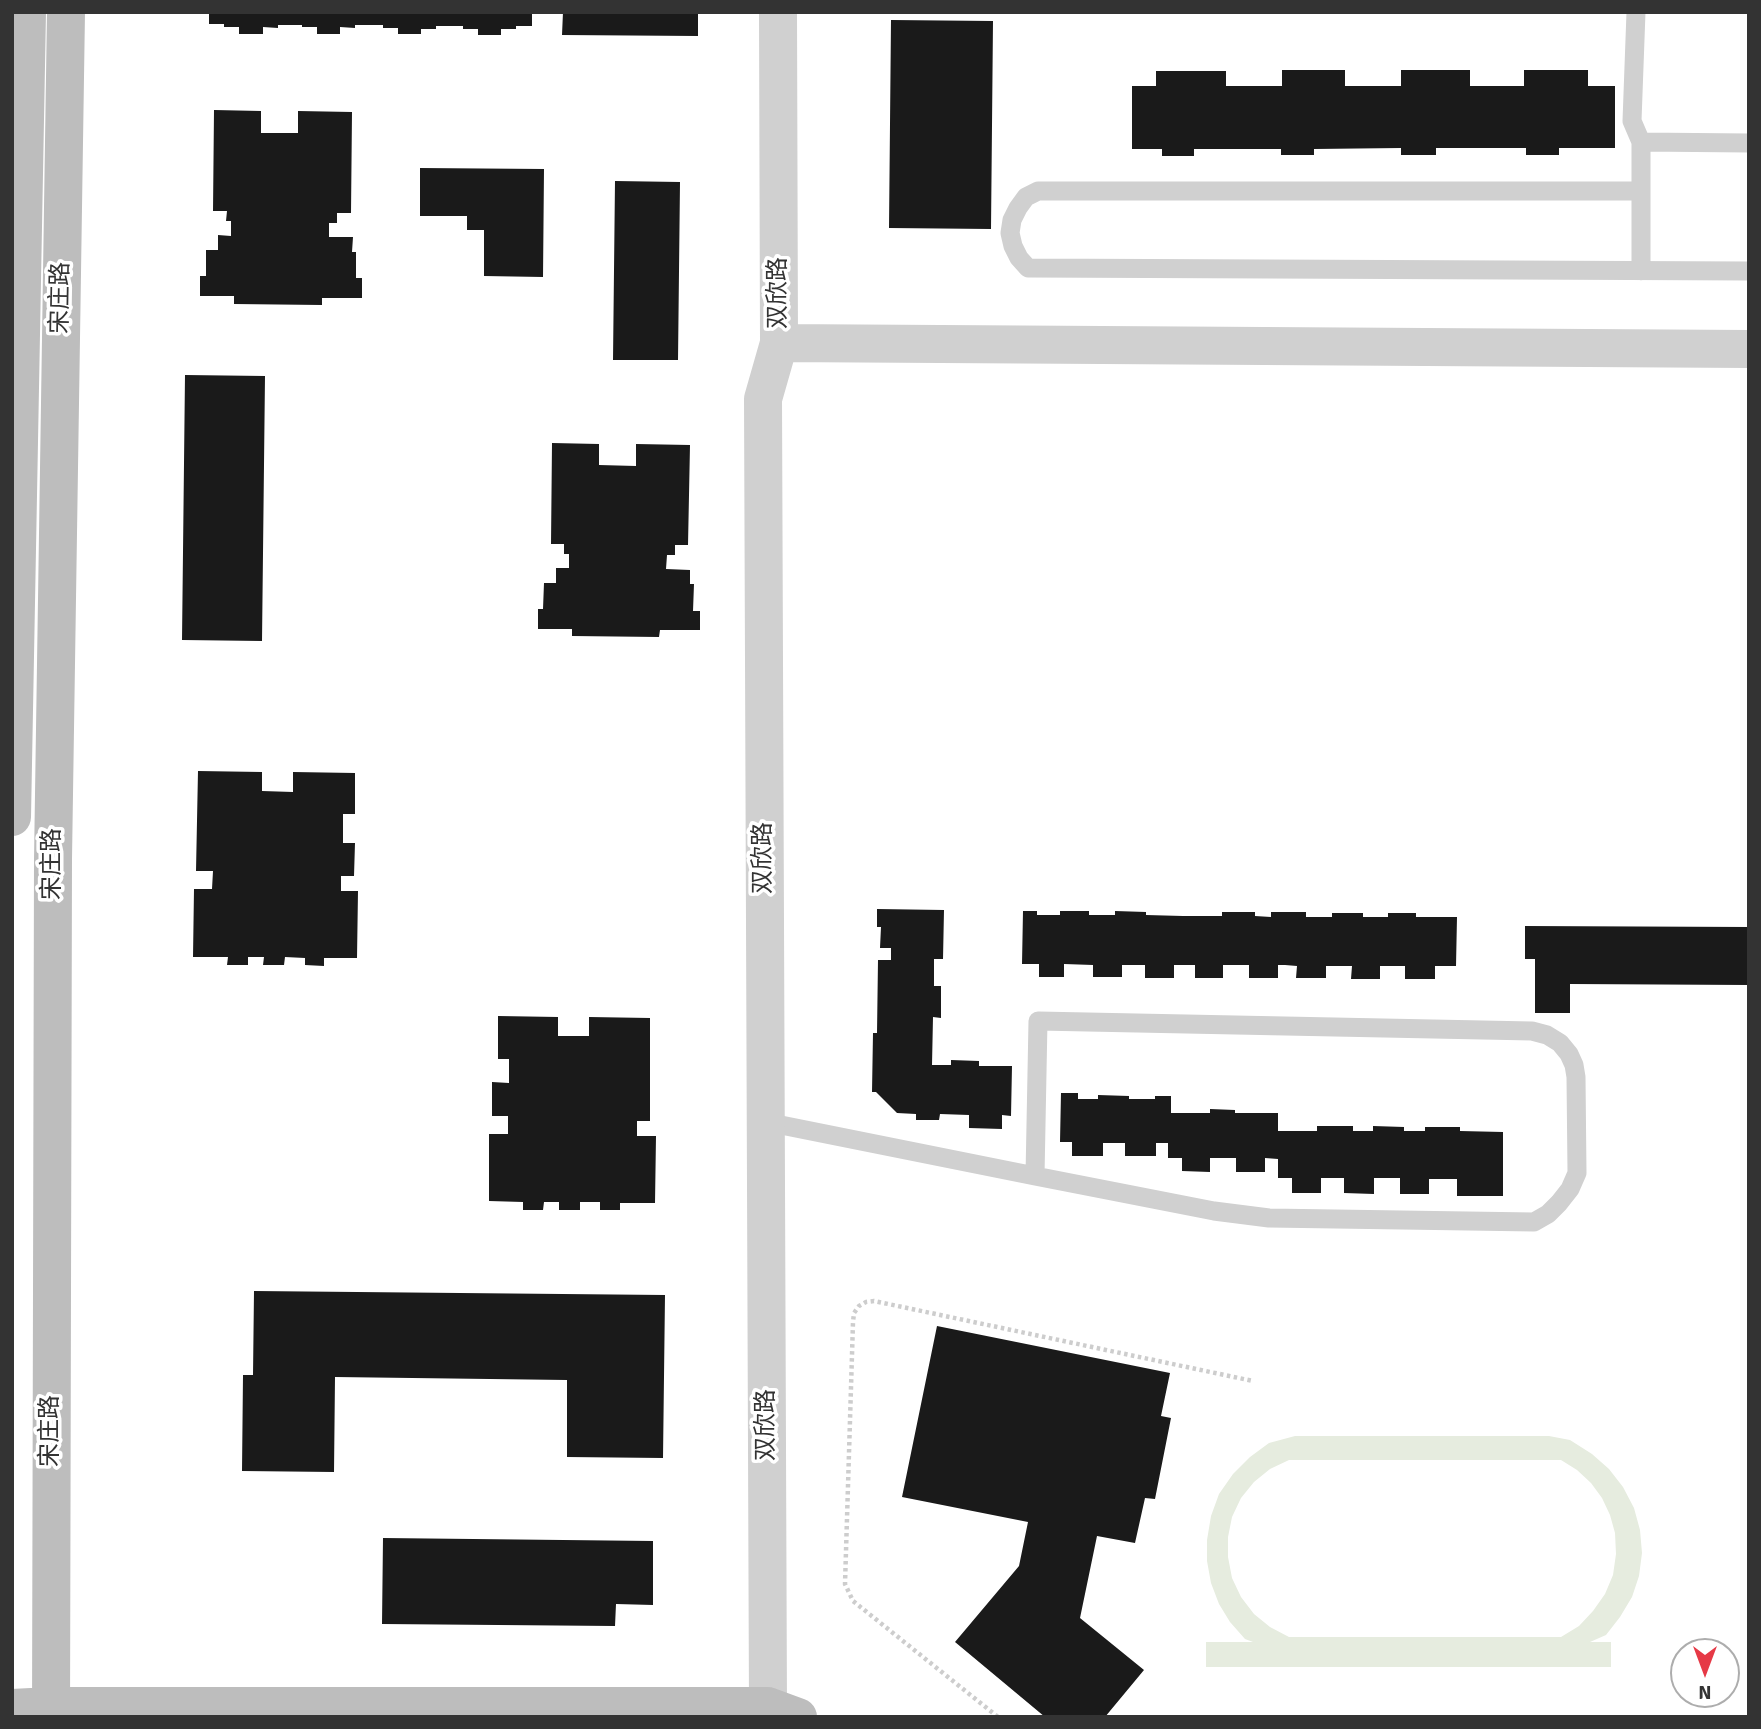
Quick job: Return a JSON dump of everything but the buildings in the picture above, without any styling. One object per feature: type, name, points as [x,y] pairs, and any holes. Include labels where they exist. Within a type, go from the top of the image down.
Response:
[{"type":"main road","name":"宋庄路","points":[[12,817],[27,12]]},
{"type":"main road","name":"宋庄路","points":[[51,1712],[53,859],[66,12]]},
{"type":"main road","points":[[12,1708],[51,1712],[783,1712]]},
{"type":"street","name":"双欣路","points":[[778,12],[779,343],[762,399],[765,1122],[783,1712]]},
{"type":"street","points":[[779,343],[1749,349]]},
{"type":"lane","points":[[1636,12],[1632,121],[1641,142],[1641,271]]},
{"type":"lane","points":[[1641,142],[1749,143]]},
{"type":"lane","points":[[1641,191],[1038,191],[1026,197],[1018,208],[1010,233],[1018,258],[1028,268],[1749,271]]},
{"type":"lane","points":[[765,1122],[1214,1211],[1269,1218],[1534,1222],[1548,1214],[1559,1203],[1570,1189],[1577,1173],[1574,1065],[1560,1043],[1547,1035],[1532,1031],[1038,1021],[1035,1175]]},
{"type":"path","points":[[998,1717],[853,1601],[845,1584],[853,1322],[854,1313],[859,1306],[874,1301],[1253,1381]]},
{"type":"shaded area","points":[[1295,1436],[1549,1436],[1570,1440],[1592,1454],[1609,1469],[1623,1487],[1634,1508],[1640,1530],[1642,1553],[1639,1576],[1632,1597],[1606,1635],[1590,1642],[1611,1642],[1611,1667],[1206,1667],[1206,1642],[1253,1642],[1245,1639],[1219,1604],[1211,1583],[1207,1540],[1211,1516],[1219,1494],[1233,1474],[1269,1443]],"holes":[[[1289,1460],[1561,1460],[1577,1470],[1602,1498],[1615,1533],[1616,1554],[1613,1575],[1605,1594],[1579,1626],[1561,1637],[1289,1637],[1254,1614],[1241,1597],[1232,1578],[1228,1537],[1232,1517],[1241,1498],[1254,1482],[1270,1469]]]}]
